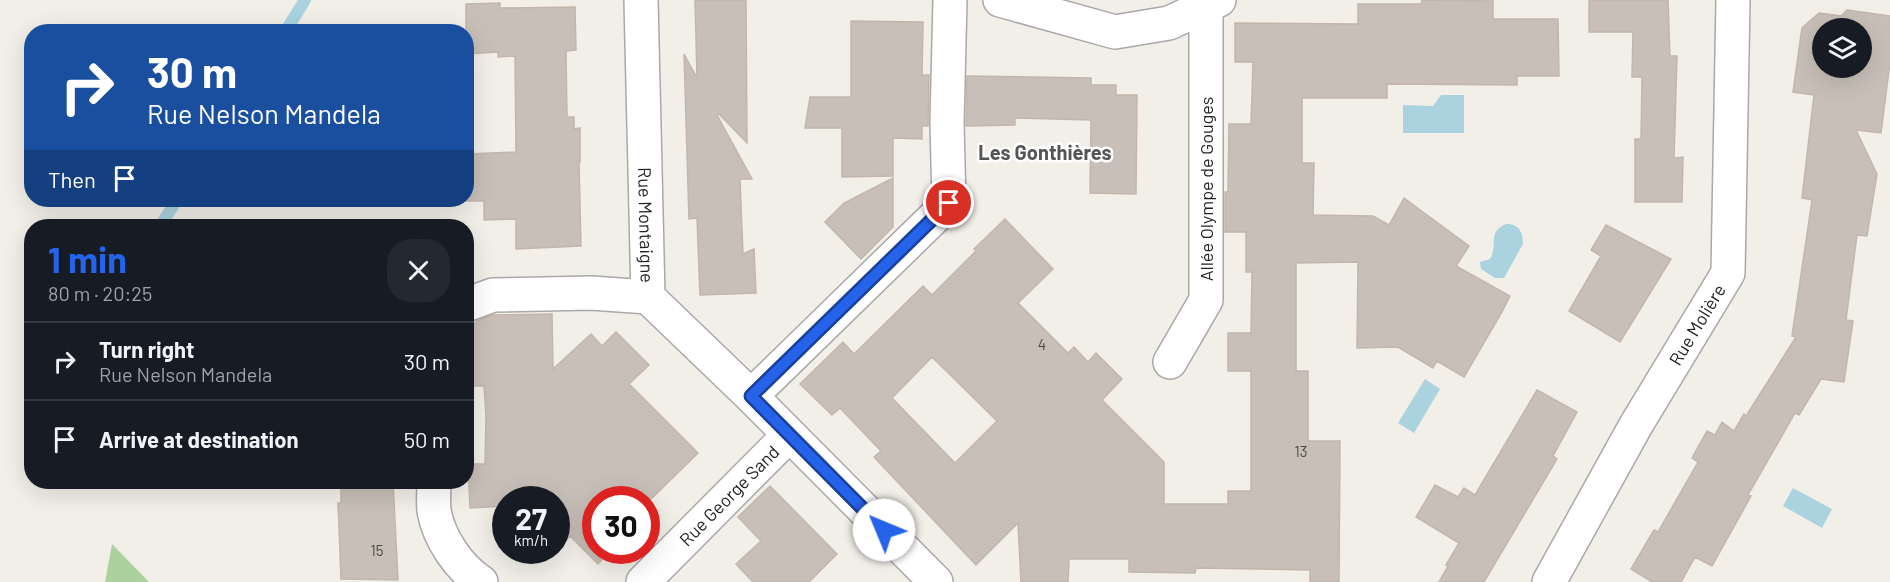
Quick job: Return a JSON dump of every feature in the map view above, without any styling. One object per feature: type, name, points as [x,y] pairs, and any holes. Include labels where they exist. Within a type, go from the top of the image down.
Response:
[{"type":"street","name":"Rue Montaigne","points":[[641,0],[648,297],[751,396],[936,582]]},
{"type":"street","points":[[751,396],[949,203],[947,123],[950,0]]},
{"type":"street","points":[[1000,0],[1115,32],[1169,23],[1212,3]]},
{"type":"street","name":"Rue Molière","points":[[1548,582],[1636,425],[1728,273],[1733,0]]},
{"type":"street","name":"Allée Olympe de Gouges","points":[[1170,363],[1206,300],[1212,3]]},
{"type":"street","points":[[474,302],[493,295],[591,293],[648,297]]},
{"type":"street","name":"Rue George Sand","points":[[643,582],[789,435]]},
{"type":"street","points":[[434,489],[434,511],[443,538],[473,577],[481,582]]},
{"type":"green space","points":[[112,544],[149,582],[105,582]]},
{"type":"water","points":[[1441,95],[1464,95],[1464,133],[1403,133],[1403,105],[1433,106]]},
{"type":"water","points":[[1506,224],[1514,225],[1519,230],[1523,244],[1504,278],[1495,278],[1481,269],[1480,262],[1490,259],[1496,231]]},
{"type":"water","points":[[1425,379],[1440,389],[1414,433],[1398,423]]},
{"type":"water","points":[[1793,488],[1832,509],[1822,528],[1783,506]]},
{"type":"building","points":[[695,0],[746,0],[747,143],[719,114],[717,115],[752,179],[740,179],[743,254],[754,249],[756,293],[700,295],[697,218],[689,219],[684,54],[697,78]]},
{"type":"building","points":[[1422,0],[1493,1],[1493,19],[1558,19],[1559,76],[1517,76],[1517,85],[1387,84],[1387,98],[1302,98],[1302,163],[1314,163],[1313,215],[1373,216],[1389,225],[1404,198],[1469,246],[1456,266],[1510,296],[1464,377],[1437,361],[1433,368],[1398,347],[1357,348],[1358,262],[1296,263],[1296,371],[1308,371],[1308,441],[1340,441],[1339,582],[1310,582],[1310,570],[1196,568],[1195,573],[1129,572],[1129,559],[1069,559],[1068,582],[1021,582],[1018,523],[976,565],[874,457],[881,451],[840,408],[832,415],[800,384],[843,342],[854,354],[923,286],[932,295],[1005,219],[1053,269],[1018,303],[1068,353],[1074,347],[1088,362],[1096,353],[1122,379],[1102,400],[1164,462],[1164,504],[1228,504],[1228,491],[1251,491],[1251,371],[1228,371],[1228,333],[1251,333],[1252,272],[1246,272],[1246,232],[1225,232],[1229,124],[1251,124],[1253,62],[1235,62],[1235,23],[1358,24],[1358,4],[1421,4]],"holes":[[[932,357],[997,421],[955,463],[892,398]]]},
{"type":"building","points":[[1589,0],[1668,0],[1670,56],[1677,56],[1674,158],[1683,157],[1682,202],[1635,202],[1635,139],[1641,139],[1642,77],[1632,77],[1633,32],[1589,32]]},
{"type":"building","points":[[500,3],[500,8],[575,7],[576,50],[566,51],[567,117],[574,117],[574,129],[580,128],[581,246],[516,249],[516,219],[484,220],[484,201],[474,201],[474,154],[516,152],[515,56],[498,57],[498,52],[474,54],[474,24],[466,24],[466,4]]},
{"type":"building","points":[[1847,10],[1890,16],[1890,62],[1881,133],[1856,130],[1877,174],[1867,236],[1857,235],[1846,320],[1853,321],[1844,382],[1821,379],[1799,415],[1795,413],[1748,495],[1751,496],[1712,566],[1695,557],[1681,582],[1652,582],[1631,569],[1654,530],[1658,532],[1698,462],[1692,458],[1707,431],[1715,435],[1722,422],[1734,431],[1796,337],[1792,336],[1812,200],[1802,198],[1814,95],[1793,92],[1802,28],[1812,19],[1812,78],[1872,78],[1872,18],[1813,18],[1819,13],[1841,16]]},
{"type":"building","points":[[851,21],[923,22],[922,75],[929,75],[928,126],[922,126],[922,139],[893,138],[893,176],[842,177],[842,128],[805,128],[810,97],[851,97]]},
{"type":"building","points":[[967,76],[1091,78],[1091,85],[1116,85],[1116,95],[1137,95],[1136,194],[1090,193],[1091,120],[1015,118],[1015,125],[966,126]]},
{"type":"building","points":[[893,178],[893,227],[861,259],[825,222],[844,203]]},
{"type":"building","points":[[1606,225],[1671,259],[1620,342],[1569,311],[1601,256],[1591,250]]},
{"type":"building","points":[[552,314],[553,369],[591,334],[602,346],[616,332],[649,365],[629,384],[698,453],[660,490],[660,486],[582,486],[582,548],[570,536],[570,486],[492,486],[492,507],[470,508],[469,489],[474,489],[474,464],[485,464],[484,386],[474,386],[474,324],[492,315]]},
{"type":"building","points":[[1537,390],[1577,412],[1553,456],[1557,459],[1484,582],[1439,582],[1459,543],[1416,517],[1435,485],[1458,497],[1464,488],[1475,495]]},
{"type":"building","points":[[770,486],[837,554],[809,582],[753,582],[736,564],[761,541],[738,517]]},
{"type":"building","points":[[341,489],[393,489],[398,580],[341,579],[338,503],[341,503]]},
{"type":"waterway","points":[[290,24],[305,0]]},
{"type":"waterway","points":[[165,219],[172,207]]},
{"type":"district","name":"Les Gonthières","points":[[1045,152]]},
{"type":"route","points":[[884,530],[751,396],[949,203]]}]
